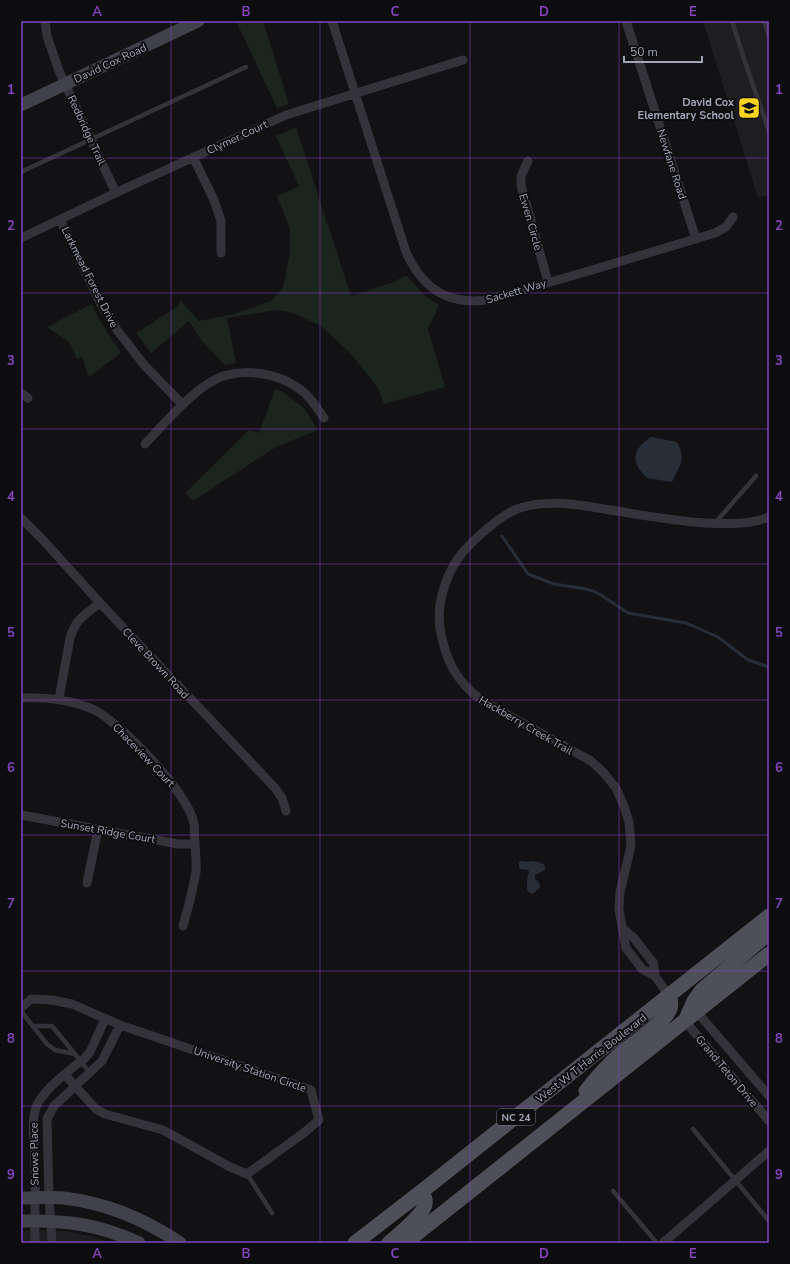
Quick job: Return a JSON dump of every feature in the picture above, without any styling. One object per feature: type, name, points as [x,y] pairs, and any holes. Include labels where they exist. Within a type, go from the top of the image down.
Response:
[{"type":"main road","name":"West W T Harris Boulevard","points":[[360,1241],[769,916]]},
{"type":"main road","points":[[691,1017],[694,1001],[702,990],[769,933]]},
{"type":"main road","name":"NC 24","points":[[405,1243],[769,954]]},
{"type":"main road","points":[[570,1112],[595,1080],[619,1056],[666,1016],[670,1010],[671,1001],[669,996]]},
{"type":"main road","points":[[389,1243],[417,1217],[426,1205],[425,1196],[421,1192]]},
{"type":"street","name":"Redbridge Trail","points":[[45,21],[47,36],[59,71],[116,193]]},
{"type":"street","name":"David Cox Road","points":[[21,105],[198,21]]},
{"type":"street","name":"Sackett Way","points":[[332,21],[406,252],[414,267],[425,282],[435,291],[467,302],[478,302],[492,299],[715,233],[726,227],[733,217]]},
{"type":"street","name":"Newfane Road","points":[[626,21],[696,239]]},
{"type":"street","name":"Clymer Court","points":[[21,238],[286,115],[463,60]]},
{"type":"street","points":[[194,157],[214,200],[221,221],[221,252]]},
{"type":"street","name":"Ewen Circle","points":[[528,161],[521,176],[521,185],[548,282]]},
{"type":"street","name":"Larkmead Forest Drive","points":[[60,220],[101,304],[118,330],[145,366],[183,405]]},
{"type":"street","points":[[144,444],[183,405],[208,384],[222,376],[237,373],[260,374],[287,381],[307,395],[324,418]]},
{"type":"street","name":"Hackberry Creek Trail","points":[[669,996],[655,976],[642,969],[626,948],[619,909],[620,892],[631,846],[624,806],[616,788],[603,772],[591,761],[483,701],[466,688],[455,672],[442,645],[439,621],[441,596],[451,571],[469,544],[503,516],[517,509],[532,505],[550,503],[570,504],[688,522],[744,524],[769,517]]},
{"type":"street","name":"Cleve Brown Road","points":[[21,518],[274,788],[282,798],[286,811]]},
{"type":"street","points":[[59,700],[73,630],[81,617],[100,603]]},
{"type":"street","name":"Chaceview Court","points":[[21,698],[59,700],[91,708],[106,716],[134,741],[178,790],[189,809],[194,823],[196,871],[183,926]]},
{"type":"street","name":"Sunset Ridge Court","points":[[21,815],[178,844],[195,844]]},
{"type":"street","points":[[87,883],[98,829]]},
{"type":"street","name":"Hackberry Creek Trail","points":[[622,928],[634,938],[653,962],[655,976]]},
{"type":"street","name":"University Station Circle","points":[[21,998],[52,1000],[72,1004],[120,1025],[311,1090],[320,1120],[247,1174]]},
{"type":"street","points":[[21,1010],[32,999]]},
{"type":"street","name":"Grand Teton Drive","points":[[691,1017],[769,1096]]},
{"type":"street","name":"Grand Teton Drive","points":[[691,1017],[769,1121]]},
{"type":"street","name":"Snows Place","points":[[35,1243],[34,1117],[36,1106],[48,1090],[65,1075],[78,1058],[90,1052],[106,1019]]},
{"type":"street","name":"Snows Place","points":[[52,1243],[49,1197],[48,1118],[54,1106],[102,1061],[120,1025]]},
{"type":"street","points":[[65,1075],[96,1109],[105,1114],[163,1130],[230,1167],[247,1174]]},
{"type":"street","points":[[663,1243],[769,1151]]},
{"type":"street","points":[[21,1198],[65,1198],[114,1210],[168,1234],[180,1243]]},
{"type":"street","points":[[21,1221],[50,1220],[100,1228],[139,1243]]},
{"type":"lane","points":[[732,21],[744,62],[769,131]]},
{"type":"lane","points":[[764,21],[769,36]]},
{"type":"lane","points":[[21,172],[246,67]]},
{"type":"lane","points":[[715,523],[756,476]]},
{"type":"lane","points":[[21,1010],[47,1044],[55,1050],[78,1058]]},
{"type":"lane","points":[[33,1026],[52,1026],[90,1073]]},
{"type":"lane","points":[[693,1129],[769,1221]]},
{"type":"lane","points":[[247,1174],[272,1212]]},
{"type":"lane","points":[[613,1191],[657,1243]]},
{"type":"shaded area","points":[[236,21],[263,21],[289,104],[277,108]]},
{"type":"shaded area","name":"David Cox Elementary School","points":[[703,21],[769,21],[769,195],[758,198]]},
{"type":"shaded area","points":[[296,127],[351,296],[394,282],[406,275],[424,295],[439,305],[428,329],[445,387],[384,404],[378,388],[351,354],[321,326],[293,313],[277,310],[227,318],[236,363],[225,365],[201,340],[189,321],[151,353],[136,333],[177,307],[181,301],[199,321],[234,314],[271,301],[283,287],[290,252],[290,229],[277,196],[299,186],[276,136]]},
{"type":"shaded area","points":[[92,304],[99,319],[121,353],[89,377],[82,357],[77,359],[69,342],[47,327]]},
{"type":"shaded area","points":[[275,389],[283,392],[304,408],[318,430],[276,447],[193,501],[185,493],[249,430],[259,433]]},
{"type":"shaded area","points":[[651,437],[677,442],[680,448],[682,458],[681,463],[672,482],[647,478],[636,463],[635,459],[637,451],[644,442]]},
{"type":"shaded area","points":[[519,862],[539,862],[544,864],[545,870],[535,875],[535,879],[539,883],[540,887],[533,894],[527,890],[529,872],[528,870],[520,869]]},
{"type":"shaded area","points":[[21,1231],[65,1231],[95,1237],[111,1243],[21,1243]]},
{"type":"waterway","points":[[502,536],[528,574],[554,584],[593,591],[628,613],[686,623],[718,637],[748,660],[769,667]]},
{"type":"place","name":"David Cox Elementary School","points":[[749,108]]}]
